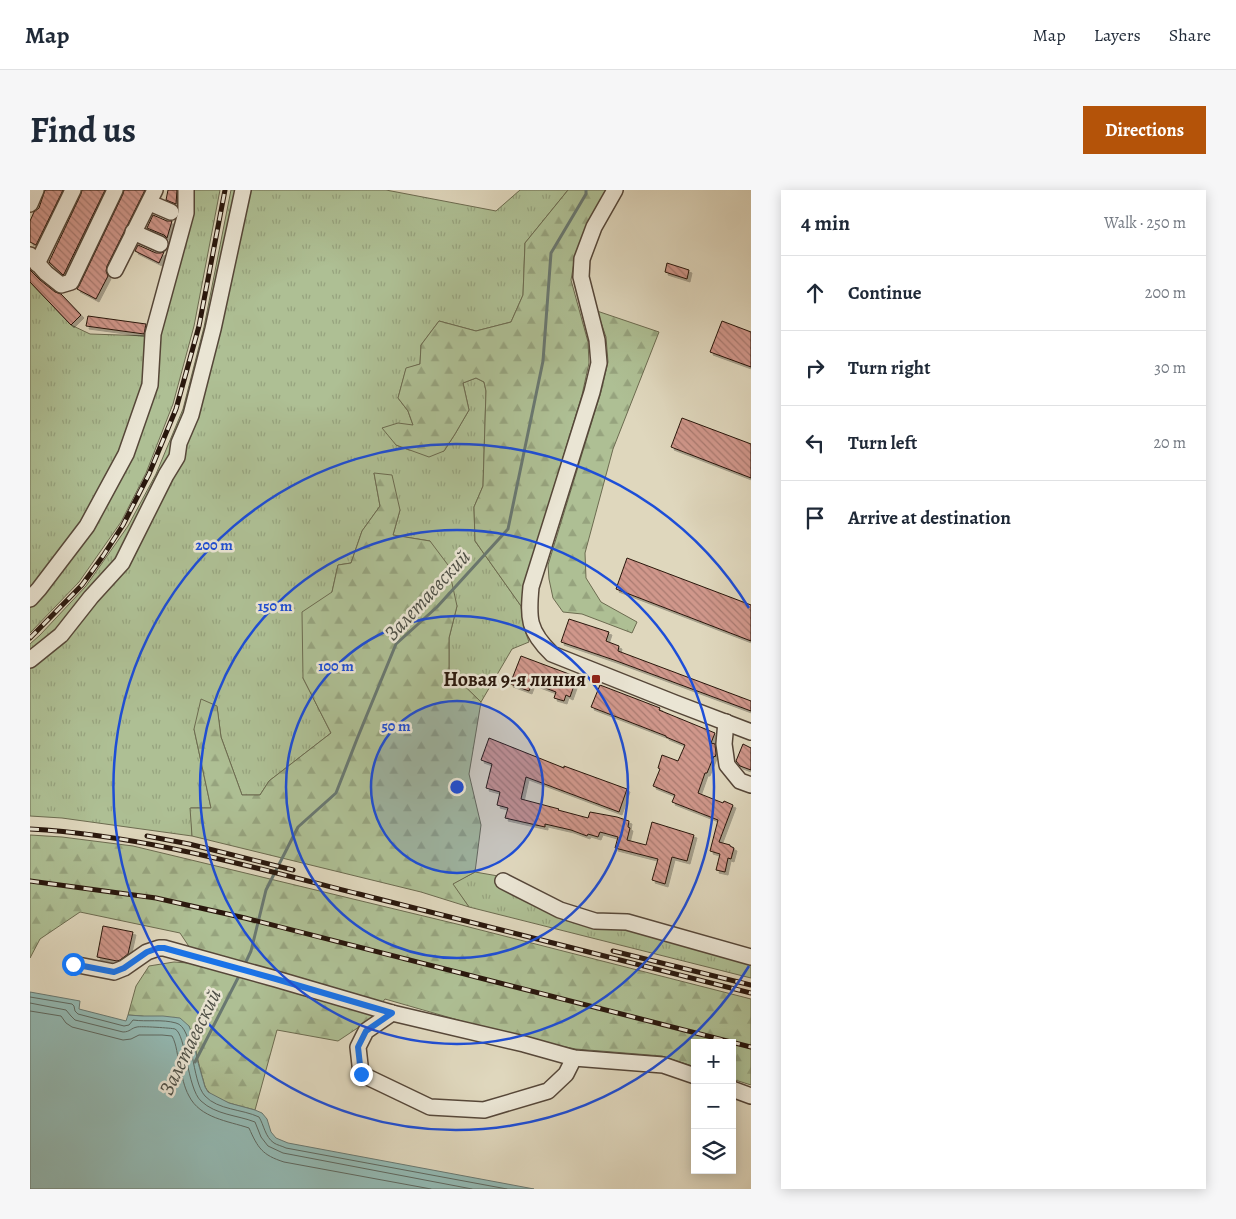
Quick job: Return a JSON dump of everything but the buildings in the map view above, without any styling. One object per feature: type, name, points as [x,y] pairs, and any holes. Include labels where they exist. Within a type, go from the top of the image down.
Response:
[{"type":"street","points":[[30,204],[36,190]]},
{"type":"street","points":[[74,190],[34,260],[61,285],[71,282],[115,190]]},
{"type":"street","points":[[30,599],[87,526],[126,454],[150,385],[153,334],[186,213],[186,190]]},
{"type":"street","points":[[30,660],[61,635],[91,597],[122,563],[177,457],[179,443],[190,414],[213,330],[243,190]]},
{"type":"street","points":[[615,190],[594,227],[582,259],[581,277],[597,340],[599,362],[592,392],[531,587],[529,609],[532,629],[541,643],[552,654],[674,704],[751,732]]},
{"type":"street","points":[[115,270],[152,196],[171,212]]},
{"type":"street","points":[[133,232],[160,244]]},
{"type":"street","points":[[726,722],[724,744],[727,765],[740,781],[751,785]]},
{"type":"street","points":[[503,881],[560,910],[595,921],[627,922],[751,957]]},
{"type":"street","points":[[73,964],[114,972],[124,968],[147,952],[164,948],[392,1013],[524,1044],[574,1058],[663,1065],[691,1075]]},
{"type":"street","points":[[392,1013],[366,1031],[358,1047],[361,1074],[430,1107],[484,1110],[548,1091],[566,1074],[574,1058]]},
{"type":"street","points":[[736,1090],[751,1096]]},
{"type":"green space","points":[[183,190],[220,190],[194,326],[173,404],[146,473],[121,522],[79,582],[30,633],[30,282],[71,325],[90,334],[149,336],[182,212]]},
{"type":"green space","points":[[231,190],[386,190],[496,211],[520,190],[568,190],[525,243],[523,295],[511,322],[476,331],[439,321],[421,345],[420,364],[406,369],[398,398],[408,411],[413,425],[396,445],[409,450],[444,451],[469,410],[463,383],[476,378],[484,382],[486,391],[483,486],[474,507],[475,541],[521,606],[524,628],[529,642],[512,649],[481,702],[449,671],[449,638],[457,606],[430,541],[393,535],[400,510],[374,473],[380,506],[362,531],[351,563],[338,565],[332,592],[303,678],[331,733],[269,781],[260,795],[242,795],[221,737],[217,707],[194,729],[211,808],[191,808],[192,836],[62,818],[30,816],[30,644],[86,586],[128,526],[156,474],[183,409],[204,327]]},
{"type":"green space","points":[[568,190],[608,190],[575,257],[571,280],[588,342],[589,363],[582,395],[531,562],[521,606],[475,541],[474,507],[483,486],[486,391],[484,382],[476,378],[463,383],[469,410],[444,451],[429,457],[396,445],[382,428],[398,423],[413,425],[408,411],[398,398],[406,368],[420,364],[421,345],[439,321],[476,331],[511,322],[523,295],[525,243]]},
{"type":"green space","points":[[597,311],[659,332],[613,449],[585,553],[586,578],[601,602],[637,622],[632,633],[582,614],[563,612],[553,598],[549,579],[548,565],[601,392],[608,362],[606,337]]},
{"type":"green space","points":[[374,473],[392,475],[400,510],[393,535],[430,541],[448,565],[457,606],[449,638],[449,671],[481,702],[469,774],[481,825],[475,872],[453,884],[469,907],[421,892],[192,836],[190,808],[211,808],[194,729],[201,699],[217,706],[221,737],[242,795],[260,795],[269,781],[331,733],[303,678],[302,612],[332,592],[338,565],[351,563],[362,531],[380,506]]},
{"type":"green space","points":[[30,835],[133,846],[465,926],[751,999],[751,1085],[736,1080],[736,1039],[691,1039],[691,1066],[662,1056],[576,1049],[524,1039],[385,999],[368,1021],[338,1041],[277,1030],[255,1110],[217,1098],[208,1091],[200,1070],[189,1026],[142,1016],[128,1015],[136,986],[149,966],[174,962],[188,963],[192,951],[180,933],[80,912],[40,939],[30,958]]},
{"type":"green space","points":[[475,872],[504,877],[539,896],[588,914],[626,917],[683,930],[751,950],[751,978],[469,907],[452,884]]},
{"type":"water","points":[[30,992],[80,1001],[79,1009],[126,1021],[128,1015],[180,1018],[189,1026],[194,1039],[197,1059],[208,1092],[229,1103],[262,1113],[276,1138],[288,1143],[534,1189],[30,1189]]},
{"type":"waterway","name":"Залетаевский","points":[[244,966],[251,951],[266,890],[298,827],[336,793],[396,644],[437,607],[508,529],[543,361],[551,253],[586,194],[586,190]]},
{"type":"waterway","name":"Залетаевский","points":[[195,1062],[240,974]]},
{"type":"railway","points":[[30,638],[82,585],[123,525],[149,474],[176,409],[199,326],[225,190]]},
{"type":"railway","points":[[30,829],[72,832],[113,838],[196,854],[751,993]]},
{"type":"railway","points":[[147,836],[189,844],[293,870]]},
{"type":"railway","points":[[30,881],[156,898],[245,918],[751,1047]]},
{"type":"railway","points":[[613,951],[751,985]]},
{"type":"place","name":"Новая 9-я линия","points":[[596,679]]},
{"type":"route","points":[[73,964],[114,972],[124,968],[147,952],[164,948],[392,1013],[366,1031],[358,1047],[361,1074]]}]
